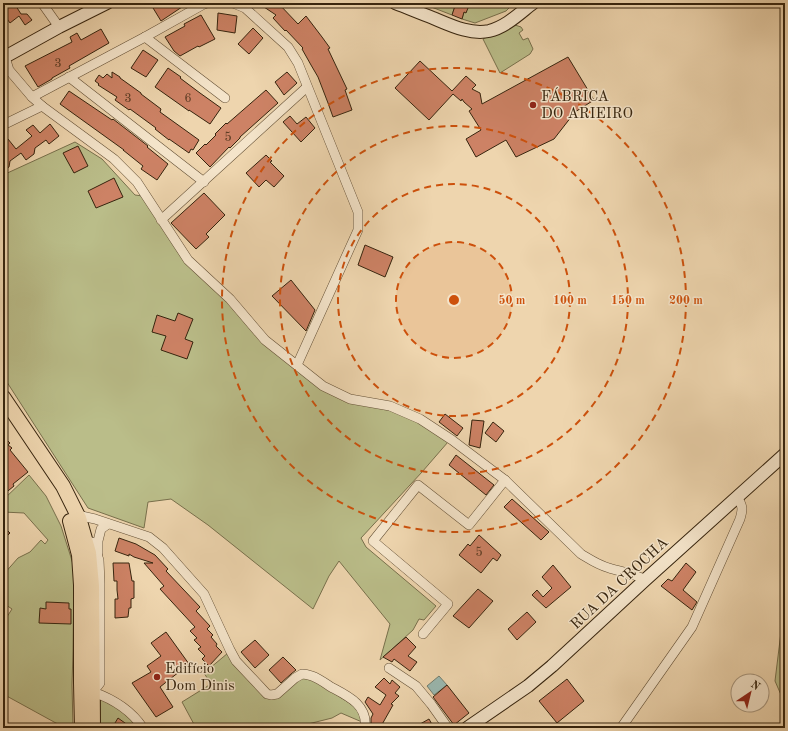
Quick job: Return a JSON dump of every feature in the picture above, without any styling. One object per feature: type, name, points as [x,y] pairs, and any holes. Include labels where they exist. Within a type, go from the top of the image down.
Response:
[{"type":"main road","points":[[3,397],[63,486],[77,515],[89,553],[92,586],[93,728]]},
{"type":"main road","points":[[3,414],[55,492],[70,522],[79,555],[81,585],[82,728]]},
{"type":"street","points":[[42,3],[59,27]]},
{"type":"street","points":[[106,3],[4,58],[9,70],[32,97],[114,159],[138,182],[188,260],[230,299],[265,340],[323,386],[350,399],[390,406],[420,419],[452,440],[505,480],[581,554],[595,563],[640,577],[645,580]]},
{"type":"street","points":[[32,97],[207,3]]},
{"type":"street","points":[[233,3],[245,8],[288,47],[298,63],[358,212],[358,230],[297,365]]},
{"type":"street","points":[[395,3],[449,24],[477,32],[490,30],[504,24],[533,3]]},
{"type":"street","points":[[145,37],[225,98]]},
{"type":"street","points":[[69,78],[204,182]]},
{"type":"street","points":[[161,220],[307,87]]},
{"type":"street","points":[[3,126],[42,106]]},
{"type":"street","name":"RUA DA CROCHA","points":[[468,728],[528,686],[552,666],[785,454]]},
{"type":"street","points":[[423,634],[448,604],[373,541],[418,485],[469,525],[505,480]]},
{"type":"street","points":[[621,728],[692,627],[740,519],[743,510],[737,497]]},
{"type":"street","points":[[77,515],[148,537],[163,548],[204,594],[236,661],[267,694],[277,694],[295,678],[302,674],[311,675],[351,698],[364,714],[366,723],[365,728]]},
{"type":"street","points":[[77,515],[86,527],[99,560]]},
{"type":"street","points":[[108,524],[101,529],[98,541],[101,614],[100,683],[93,692],[107,697],[122,706],[132,714],[143,728]]},
{"type":"street","points":[[389,668],[416,686],[448,728]]},
{"type":"green space","points":[[421,3],[456,3],[452,15]]},
{"type":"green space","points":[[469,3],[506,3],[509,8],[506,11],[475,23],[462,19]]},
{"type":"green space","points":[[512,24],[521,27],[523,30],[519,33],[523,40],[528,38],[533,49],[530,54],[500,73],[483,39]]},
{"type":"green space","points":[[75,142],[102,159],[135,195],[143,196],[158,221],[263,342],[349,402],[389,410],[418,422],[448,442],[361,538],[366,547],[436,606],[424,620],[419,619],[413,630],[380,660],[390,624],[339,561],[329,576],[313,609],[208,525],[171,499],[148,502],[144,528],[88,508],[3,376],[3,175]]},
{"type":"green space","points":[[29,475],[46,496],[61,526],[74,567],[72,685],[73,728],[65,728],[3,694],[3,623],[12,609],[3,603],[3,575],[18,558],[30,552],[41,540],[45,544],[48,540],[24,513],[3,512],[3,500]]},
{"type":"green space","points":[[785,625],[785,704],[775,681],[781,632]]},
{"type":"green space","points":[[228,653],[265,695],[304,676],[311,678],[357,708],[362,722],[341,713],[332,718],[292,728],[196,728],[182,702],[211,684],[204,673]]},
{"type":"green space","points":[[100,697],[121,708],[134,721],[130,727],[100,728]]},
{"type":"water","points":[[439,676],[447,685],[434,695],[427,686]]},
{"type":"building","points":[[3,3],[14,3],[21,14],[27,14],[32,20],[25,25],[19,16],[10,23],[3,13]]},
{"type":"building","points":[[150,3],[188,3],[161,21]]},
{"type":"building","points":[[258,3],[278,3],[298,24],[306,16],[330,48],[328,49],[347,89],[345,90],[352,110],[333,117],[318,77],[302,49],[303,48],[273,18],[276,15]]},
{"type":"building","points":[[456,3],[470,3],[466,13],[464,12],[462,19],[452,15]]},
{"type":"building","points":[[218,13],[237,16],[235,33],[217,30]]},
{"type":"building","points":[[201,15],[215,39],[180,56],[174,51],[165,37]]},
{"type":"building","points":[[253,28],[263,38],[249,54],[238,44]]},
{"type":"building","points":[[101,29],[109,43],[69,66],[70,68],[38,87],[25,66],[72,42],[70,37],[77,33],[81,40]]},
{"type":"building","points":[[143,50],[158,60],[146,77],[131,68]]},
{"type":"building","name":"FÁBRICA DO ARIEIRO","points":[[568,57],[594,100],[575,112],[554,139],[516,157],[506,140],[476,157],[466,139],[481,130],[469,111],[472,109],[462,99],[461,101],[453,94],[429,120],[395,88],[420,61],[452,91],[466,76],[476,85],[472,89],[480,93],[482,104]]},
{"type":"building","points":[[168,68],[221,108],[210,124],[155,87]]},
{"type":"building","points":[[112,72],[161,109],[160,112],[199,140],[193,150],[191,149],[189,153],[169,140],[155,129],[156,128],[115,100],[117,97],[98,85],[99,84],[95,81],[99,75],[103,78],[107,74],[112,78]]},
{"type":"building","points":[[287,72],[297,83],[284,95],[275,82]]},
{"type":"building","points":[[266,90],[278,103],[230,148],[229,147],[210,167],[196,153],[216,135],[215,134],[226,123],[227,124]]},
{"type":"building","points":[[69,91],[112,120],[113,119],[148,146],[147,147],[168,164],[157,180],[141,169],[143,166],[124,150],[60,104]]},
{"type":"building","points":[[290,116],[297,124],[306,117],[315,128],[301,142],[283,122]]},
{"type":"building","points":[[50,124],[59,136],[49,144],[46,140],[35,148],[34,154],[26,160],[21,153],[10,161],[9,167],[3,171],[3,153],[7,149],[3,143],[8,139],[16,149],[32,136],[26,130],[33,125],[40,133]]},
{"type":"building","points":[[78,146],[88,166],[74,173],[63,153]]},
{"type":"building","points":[[266,155],[272,161],[270,162],[284,176],[274,187],[266,180],[259,187],[246,173]]},
{"type":"building","points":[[114,178],[123,197],[96,208],[88,191]]},
{"type":"building","points":[[204,193],[225,215],[206,234],[209,237],[196,249],[171,223]]},
{"type":"building","points":[[365,245],[393,257],[385,277],[358,265]]},
{"type":"building","points":[[291,280],[315,310],[306,331],[272,296]]},
{"type":"building","points":[[178,313],[193,319],[185,339],[193,342],[187,359],[161,350],[166,336],[152,332],[157,315],[175,321]]},
{"type":"building","points":[[445,414],[463,428],[457,436],[439,422]]},
{"type":"building","points":[[472,420],[484,421],[480,448],[469,445]]},
{"type":"building","points":[[493,422],[504,431],[496,442],[485,433]]},
{"type":"building","points":[[3,436],[10,443],[8,445],[12,448],[10,450],[28,472],[13,484],[14,486],[3,495]]},
{"type":"building","points":[[456,455],[494,485],[486,495],[449,465]]},
{"type":"building","points":[[512,499],[549,532],[541,540],[504,507]]},
{"type":"building","points":[[3,526],[10,533],[3,540]]},
{"type":"building","points":[[479,535],[501,555],[497,561],[493,558],[481,573],[459,555],[468,544],[470,546]]},
{"type":"building","points":[[119,538],[136,544],[155,555],[168,569],[166,571],[200,607],[196,611],[210,626],[207,629],[213,635],[211,637],[217,644],[216,646],[222,652],[209,666],[202,659],[205,656],[198,649],[201,647],[194,640],[197,638],[190,631],[195,627],[160,589],[164,586],[144,563],[153,563],[129,554],[129,556],[115,551]]},
{"type":"building","points":[[113,563],[129,563],[132,581],[134,581],[134,598],[131,599],[131,608],[129,608],[128,617],[115,618],[115,599],[118,599],[117,581],[114,581]]},
{"type":"building","points":[[686,563],[696,572],[683,590],[697,602],[692,610],[661,586],[668,579],[672,581]]},
{"type":"building","points":[[553,565],[571,587],[546,608],[532,595],[537,590],[543,597],[552,588],[542,577]]},
{"type":"building","points":[[478,589],[493,601],[469,628],[453,616]]},
{"type":"building","points":[[46,602],[69,603],[69,609],[71,609],[71,624],[39,623],[40,608],[46,609]]},
{"type":"building","points":[[527,612],[536,622],[517,640],[508,629]]},
{"type":"building","name":"Edifício Dom Dinis","points":[[166,632],[189,664],[160,687],[173,707],[156,717],[132,683],[151,672],[147,666],[161,656],[151,643]]},
{"type":"building","points":[[406,637],[416,647],[408,656],[417,662],[410,671],[394,659],[392,662],[383,657]]},
{"type":"building","points":[[255,640],[269,655],[255,668],[241,652]]},
{"type":"building","points":[[283,657],[296,670],[281,683],[269,670]]},
{"type":"building","points":[[384,678],[390,684],[392,680],[400,687],[395,693],[399,696],[391,704],[393,705],[380,728],[378,728],[371,723],[373,714],[365,702],[368,697],[380,705],[386,695],[375,687]]},
{"type":"building","points":[[567,679],[584,701],[557,723],[539,701]]},
{"type":"building","points":[[447,685],[469,713],[454,725],[433,697]]},
{"type":"building","points":[[118,718],[132,728],[112,728]]},
{"type":"building","points":[[429,719],[434,728],[413,728]]},
{"type":"place","name":"FÁBRICA DO ARIEIRO","points":[[533,105]]},
{"type":"place","name":"Edifício Dom Dinis","points":[[157,677]]}]
